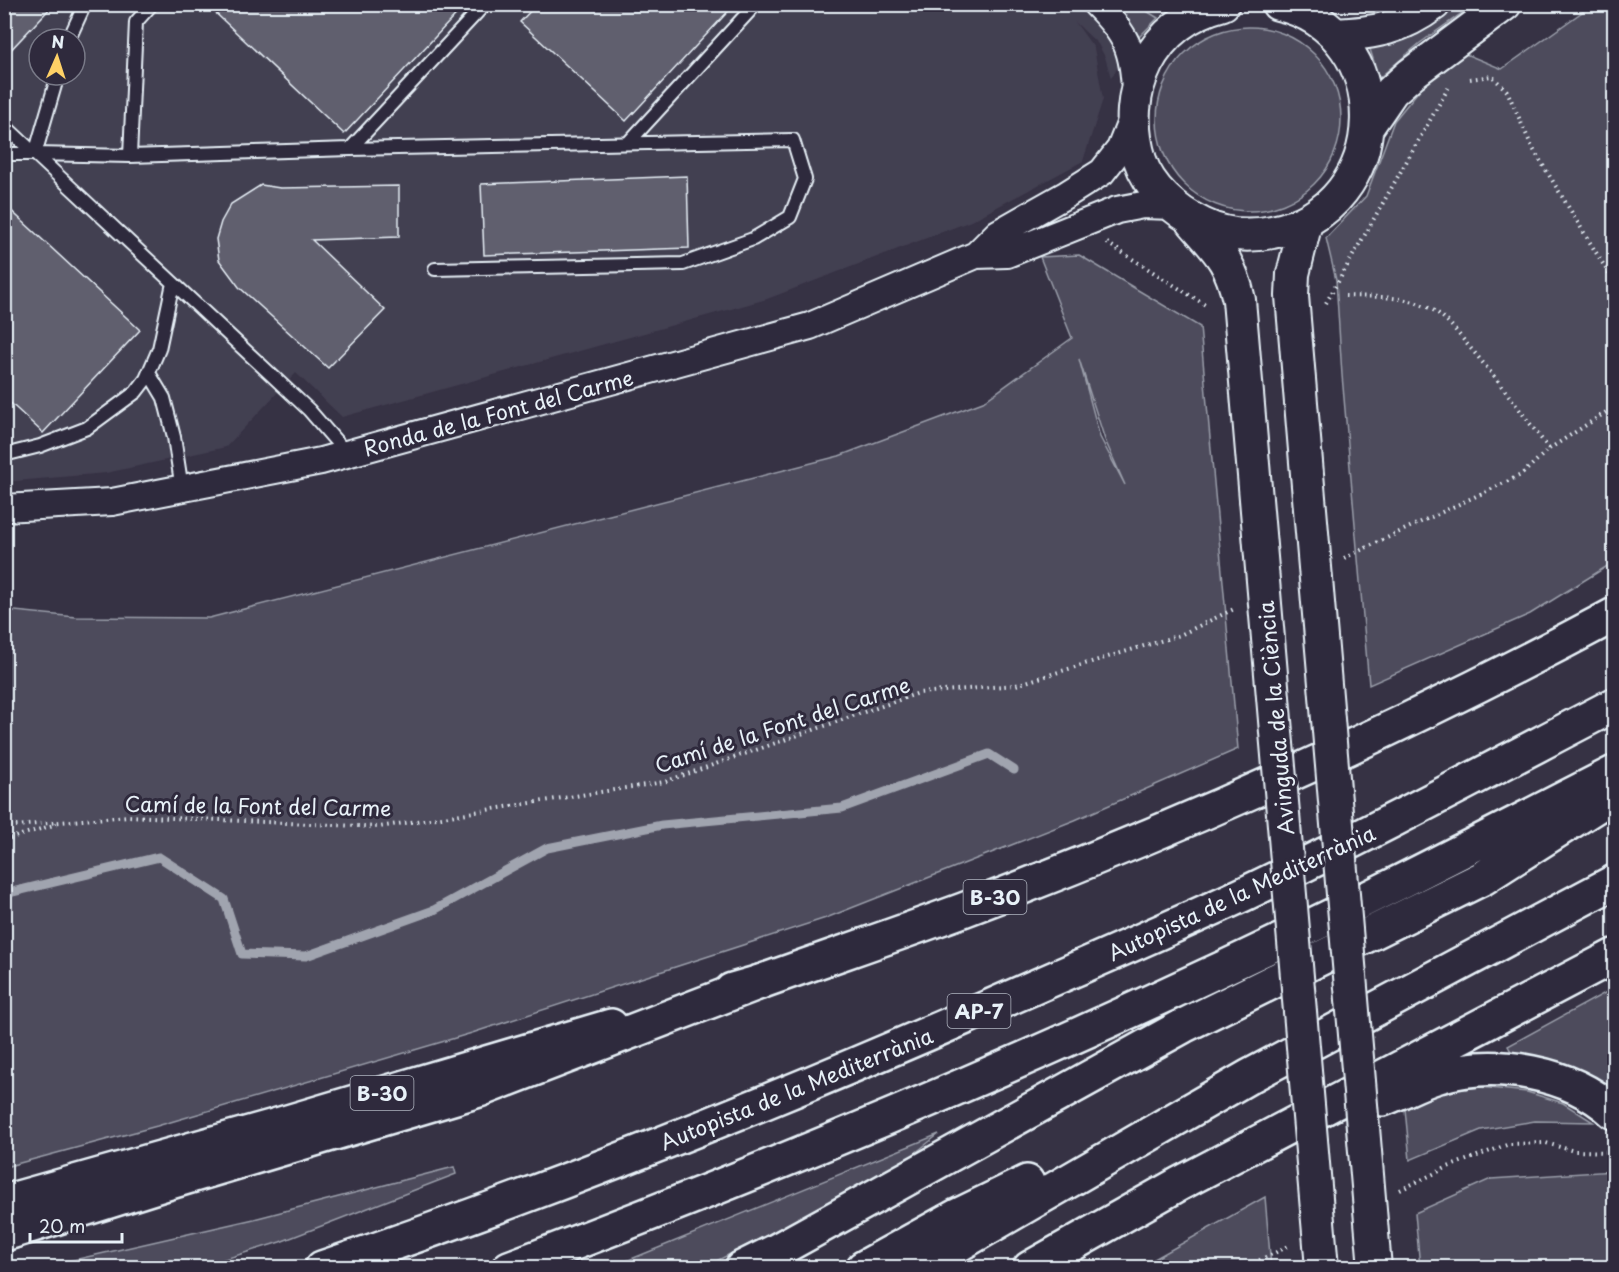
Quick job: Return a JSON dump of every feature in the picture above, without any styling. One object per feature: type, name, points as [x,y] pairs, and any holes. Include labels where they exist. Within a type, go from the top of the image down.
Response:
[{"type":"highway","name":"B-30","points":[[4,1202],[271,1127],[760,982],[963,910],[1226,802],[1389,728],[1614,615]]},
{"type":"highway","name":"Autopista de la Mediterrània","points":[[321,1268],[502,1204],[652,1147],[809,1085],[965,1018],[1240,896],[1384,825],[1614,705]]},
{"type":"highway","points":[[509,1268],[843,1136],[1016,1061],[1205,976],[1390,888],[1614,773]]},
{"type":"highway","points":[[742,1268],[1183,1026],[1484,878],[1614,793]]},
{"type":"highway","points":[[918,1268],[1250,1076],[1614,882]]},
{"type":"highway","points":[[1030,1268],[1179,1184],[1614,956]]},
{"type":"highway","points":[[4,1234],[479,1090],[760,982]]},
{"type":"highway","points":[[1179,1184],[1437,1076],[1462,1070],[1516,1071],[1541,1075],[1567,1083],[1590,1095],[1614,1112]]},
{"type":"highway","points":[[863,1268],[959,1215],[1250,1076]]},
{"type":"street","points":[[1096,4],[1111,19],[1130,50],[1135,72],[1134,108]]},
{"type":"street","points":[[1182,213],[1213,230],[1260,235],[1276,232],[1306,222],[1326,208],[1343,190],[1356,171],[1368,126],[1367,100],[1360,77],[1349,55],[1335,35],[1303,13],[1278,4]]},
{"type":"street","points":[[1335,35],[1361,34],[1395,27],[1409,21],[1434,4]]},
{"type":"street","points":[[1368,126],[1392,91],[1404,80],[1504,4]]},
{"type":"street","points":[[1134,108],[1142,71],[1154,51],[1170,32],[1204,6]]},
{"type":"street","name":"Avinguda de la Ciència","points":[[1134,108],[1135,144],[1143,168],[1156,189],[1227,261],[1234,277],[1239,300],[1322,1268]]},
{"type":"street","name":"Ronda de la Font del Carme","points":[[976,255],[998,233],[1102,172],[1120,149],[1134,108]]},
{"type":"street","name":"Ronda de la Font del Carme","points":[[4,508],[112,502],[321,461],[810,326],[976,255],[1006,254],[1117,210],[1143,206],[1182,213]]},
{"type":"street","points":[[1306,222],[1293,274],[1292,296],[1375,1268]]},
{"type":"lane","points":[[74,27],[85,4]]},
{"type":"lane","points":[[130,156],[136,22],[152,4]]},
{"type":"lane","points":[[350,149],[485,4]]},
{"type":"lane","points":[[628,143],[756,4]]},
{"type":"lane","points":[[35,154],[55,87]]},
{"type":"lane","points":[[4,125],[309,410],[347,454]]},
{"type":"lane","points":[[4,154],[130,156],[793,140],[806,179],[790,217],[753,239],[683,264],[435,269]]},
{"type":"lane","points":[[4,454],[40,446],[87,428],[136,392],[149,373],[159,349],[173,283]]},
{"type":"lane","points":[[149,373],[164,398],[174,436],[182,489]]},
{"type":"path","points":[[1328,297],[1455,76]]},
{"type":"path","points":[[1470,79],[1492,76],[1507,90],[1532,147],[1614,282]]},
{"type":"path","points":[[1099,241],[1106,242],[1208,307]]},
{"type":"path","points":[[1345,296],[1409,301],[1428,307],[1447,320],[1549,449]]},
{"type":"path","points":[[1340,560],[1521,475],[1549,449],[1614,407]]},
{"type":"path","name":"Camí de la Font del Carme","points":[[4,827],[128,816],[379,827],[664,782],[918,693],[1016,685],[1180,634],[1244,605]]},
{"type":"path","points":[[4,840],[67,821]]},
{"type":"path","points":[[1397,1192],[1448,1167],[1509,1144],[1546,1143],[1574,1151],[1614,1152]]},
{"type":"path","points":[[1243,1268],[1295,1243]]},
{"type":"shaded area","points":[[5,5],[1172,5],[1139,37],[1111,78],[1105,57],[1098,44],[1075,22],[1094,48],[1103,99],[1083,161],[971,221],[767,299],[342,417],[296,373],[226,447],[106,473],[5,482]]},
{"type":"shaded area","points":[[1118,5],[1137,5],[1158,18],[1139,37]]},
{"type":"shaded area","points":[[1458,5],[1473,5],[1420,43],[1379,78],[1369,46],[1411,38]]},
{"type":"shaded area","points":[[1592,5],[1614,5],[1614,562],[1530,614],[1369,685],[1336,280],[1326,238],[1366,196],[1394,121],[1421,88],[1458,51],[1502,69]]},
{"type":"shaded area","points":[[1249,27],[1267,28],[1284,34],[1300,42],[1314,54],[1326,68],[1334,84],[1340,101],[1340,137],[1334,154],[1326,170],[1314,184],[1300,196],[1284,204],[1267,210],[1249,211],[1231,210],[1214,204],[1198,196],[1184,184],[1172,170],[1164,154],[1158,137],[1157,119],[1158,101],[1164,84],[1172,68],[1184,54],[1198,42],[1214,34],[1231,28]]},
{"type":"shaded area","points":[[1079,255],[1200,327],[1238,749],[1075,820],[826,918],[472,1033],[157,1126],[5,1167],[5,610],[76,617],[209,618],[839,456],[983,402],[1072,338],[1040,257]],"holes":[[[1079,359],[1105,440],[1125,485],[1100,437]]]},
{"type":"shaded area","points":[[1614,988],[1614,1096],[1513,1055],[1508,1046]]},
{"type":"shaded area","points":[[1480,1087],[1527,1092],[1563,1103],[1593,1122],[1535,1121],[1481,1130],[1410,1160],[1405,1109],[1439,1092]]},
{"type":"shaded area","points":[[939,1134],[895,1169],[705,1267],[609,1268]]},
{"type":"shaded area","points":[[454,1167],[456,1174],[280,1242],[199,1267],[43,1267],[254,1219]]},
{"type":"shaded area","points":[[1614,1171],[1614,1267],[1420,1267],[1415,1213],[1491,1179]]},
{"type":"shaded area","points":[[1265,1197],[1271,1267],[1140,1267]]},
{"type":"building","points":[[4,4],[54,4],[32,27],[27,27],[27,33],[4,57]]},
{"type":"building","points":[[206,4],[466,4],[344,134]]},
{"type":"building","points":[[537,4],[735,4],[626,121],[520,22]]},
{"type":"building","points":[[687,176],[689,248],[484,255],[481,184]]},
{"type":"building","points":[[261,185],[280,188],[399,186],[399,237],[312,240],[385,310],[328,368],[239,287],[219,260],[216,239],[221,222],[231,204]]},
{"type":"building","points":[[4,204],[140,330],[43,433],[4,397]]},
{"type":"waterway","points":[[4,894],[159,857],[224,899],[242,954],[306,956],[434,910],[547,848],[662,825],[842,808],[989,754],[1014,770]]}]
